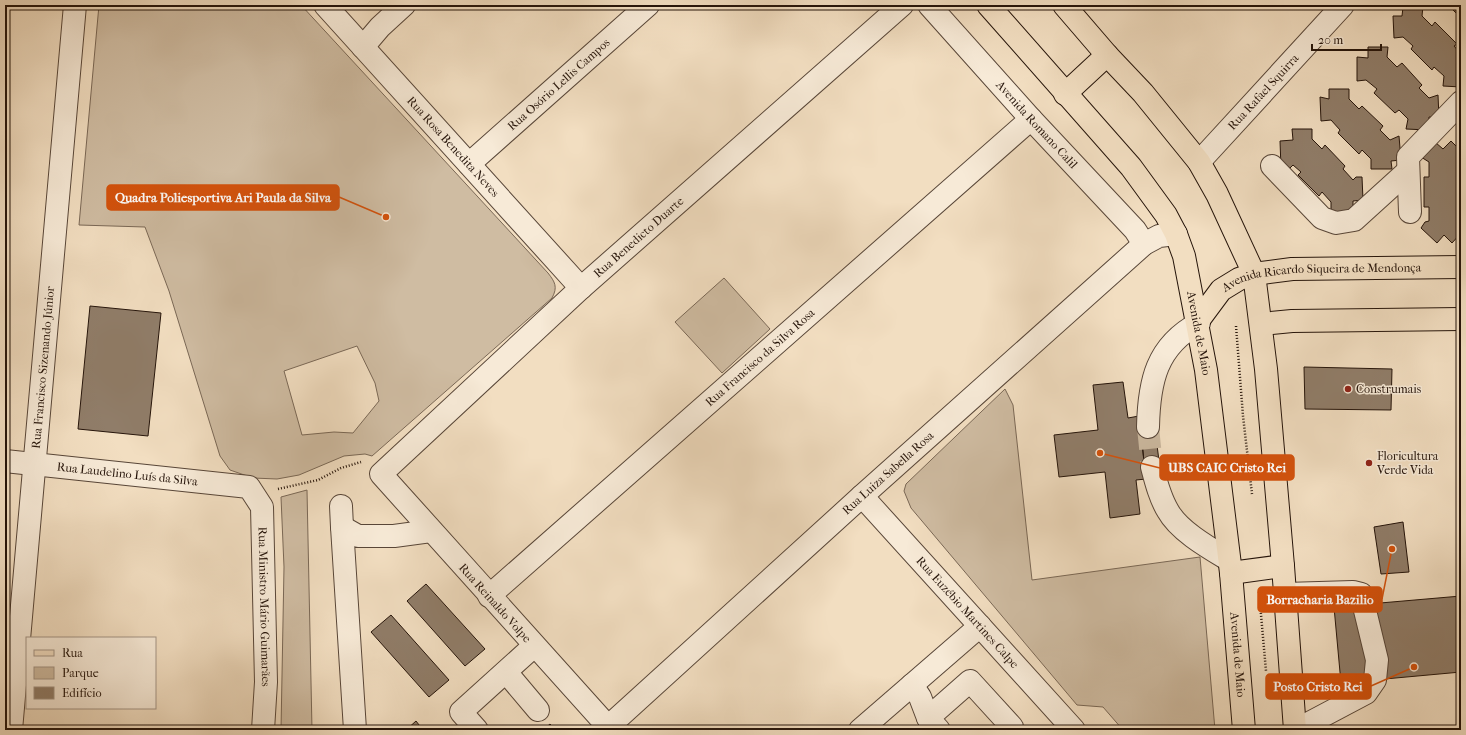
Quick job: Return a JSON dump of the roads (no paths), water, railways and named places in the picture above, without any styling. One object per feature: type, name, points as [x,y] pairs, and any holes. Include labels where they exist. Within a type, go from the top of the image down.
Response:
[{"type":"main road","name":"Avenida de Maio","points":[[988,5],[1131,167],[1166,215],[1176,234],[1184,256],[1198,322],[1206,370],[1230,566],[1244,730]]},
{"type":"main road","points":[[1064,5],[1107,56],[1143,93],[1199,162],[1217,194],[1254,274],[1261,324],[1296,730]]},
{"type":"main road","points":[[1065,94],[1107,56]]},
{"type":"main road","name":"Avenida Ricardo Siqueira de Mendonça","points":[[1198,322],[1221,290],[1239,279],[1254,274],[1292,269],[1461,267]]},
{"type":"main road","points":[[1261,324],[1292,321],[1461,319]]},
{"type":"main road","points":[[1230,566],[1283,566]]},
{"type":"street","name":"Rua Francisco Sizenando Júnior","points":[[11,730],[75,5]]},
{"type":"street","name":"Rua Rosa Benedita Neves","points":[[325,5],[581,288]]},
{"type":"street","points":[[363,47],[380,27],[404,5]]},
{"type":"street","name":"Rua Osório Lellis Campos","points":[[469,164],[648,5]]},
{"type":"street","name":"Rua Benedicto Duarte","points":[[384,471],[581,288],[902,5]]},
{"type":"street","name":"Avenida Romano Calil","points":[[929,5],[1031,119],[1135,230],[1144,244]]},
{"type":"street","name":"Rua Rafael Squirra","points":[[1199,162],[1343,5]]},
{"type":"street","points":[[1410,212],[1408,157],[1453,121],[1461,102]]},
{"type":"street","name":"Rua Francisco da Silva Rosa","points":[[489,596],[1031,119]]},
{"type":"street","points":[[1272,166],[1322,218],[1336,223],[1354,220],[1408,171]]},
{"type":"street","name":"Rua Luiza Sabella Rosa","points":[[610,729],[862,496],[1144,244],[1159,236],[1176,234]]},
{"type":"street","points":[[1148,427],[1149,400],[1154,375],[1161,357],[1175,340],[1198,322]]},
{"type":"street","name":"Rua Laudelino Luís da Silva","points":[[5,461],[250,486]]},
{"type":"street","points":[[1152,467],[1157,486],[1168,512],[1188,532],[1230,566]]},
{"type":"street","name":"Rua Reinaldo Volpe","points":[[384,471],[431,531],[610,729]]},
{"type":"street","name":"Rua Ministro Mário Guimarães","points":[[250,486],[262,507],[266,682],[263,730]]},
{"type":"street","name":"Rua Euzébio Martines Calpe","points":[[862,496],[1074,730]]},
{"type":"street","points":[[341,506],[354,730]]},
{"type":"street","points":[[342,527],[358,536],[394,536],[431,531]]},
{"type":"street","points":[[1285,594],[1353,592],[1361,594],[1377,660],[1375,680],[1366,694],[1296,730]]},
{"type":"street","points":[[860,730],[980,626]]},
{"type":"street","points":[[477,730],[461,712],[534,646]]},
{"type":"street","points":[[506,672],[538,710]]},
{"type":"street","points":[[912,685],[934,724],[970,681],[1012,728]]},
{"type":"tunnel","points":[[1148,427],[1152,467]]},
{"type":"place","name":"Quadra Poliesportiva Ari Paula da Silva","points":[[386,217]]},
{"type":"place","name":"Construmais","points":[[1348,389]]},
{"type":"place","name":"UBS CAIC Cristo Rei","points":[[1100,453]]},
{"type":"place","name":"Floricultura Verde Vida","points":[[1369,463]]},
{"type":"place","name":"Borracharia Bazilio","points":[[1392,549]]},
{"type":"place","name":"Posto Cristo Rei","points":[[1414,667]]}]
